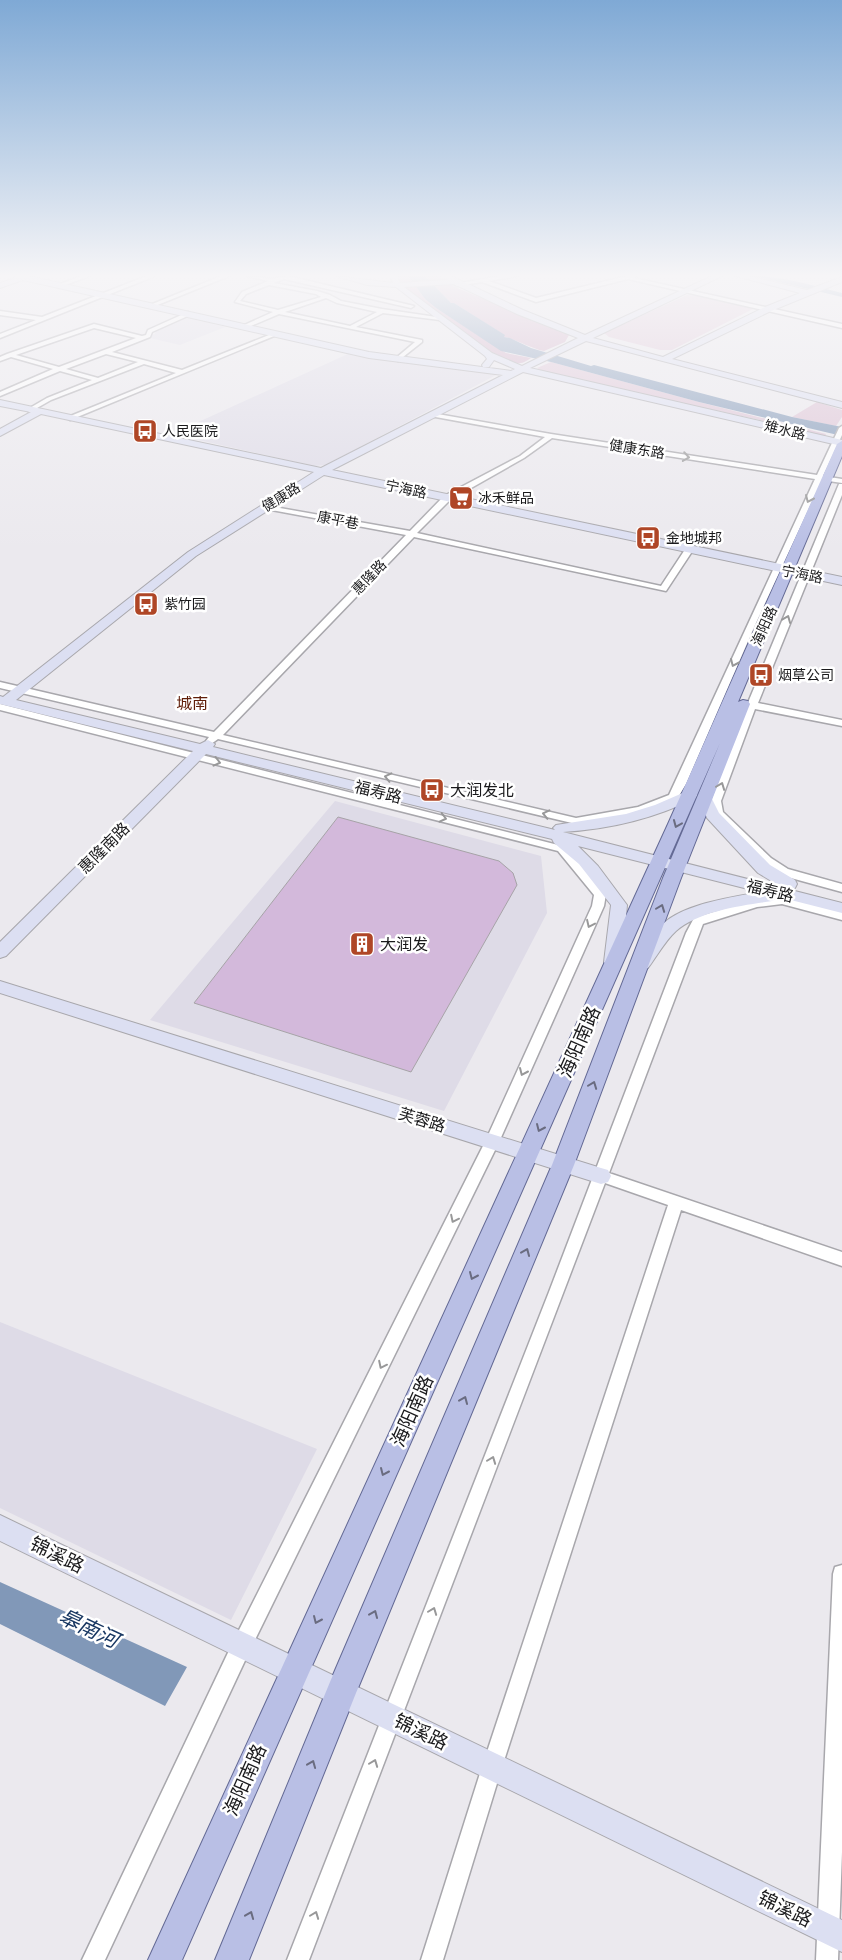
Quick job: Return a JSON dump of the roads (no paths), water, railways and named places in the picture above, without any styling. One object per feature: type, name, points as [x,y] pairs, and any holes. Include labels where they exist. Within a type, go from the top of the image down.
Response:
[{"type":"main road","name":"海阳路","points":[[671,860],[792,571],[835,478],[839,442]]},
{"type":"main road","name":"海阳南路","points":[[165,1960],[293,1671],[613,968],[671,860]]},
{"type":"main road","name":"海阳南路","points":[[232,1960],[341,1693],[563,1165],[637,970],[671,860]]},
{"type":"street","points":[[55,367],[98,380]]},
{"type":"street","points":[[0,394],[64,367]]},
{"type":"street","points":[[0,433],[49,399],[130,367]]},
{"type":"street","points":[[164,367],[181,372]]},
{"type":"street","points":[[70,418],[192,367]]},
{"type":"street","points":[[477,367],[523,369]]},
{"type":"street","name":"健康路","points":[[6,699],[192,554],[323,471],[526,367]]},
{"type":"street","points":[[694,367],[842,405]]},
{"type":"street","name":"雉水路","points":[[523,369],[839,442]]},
{"type":"street","name":"宁海路","points":[[0,403],[688,550],[842,581]]},
{"type":"street","name":"健康东路","points":[[432,415],[551,436],[835,478]]},
{"type":"street","points":[[839,442],[842,428]]},
{"type":"street","name":"惠隆路","points":[[205,746],[447,498],[522,457],[551,436]]},
{"type":"street","points":[[835,478],[792,571],[752,705],[716,801],[718,813],[767,860],[784,872],[842,888]]},
{"type":"street","name":"康平巷","points":[[266,507],[411,534],[664,589],[688,550]]},
{"type":"street","points":[[205,746],[576,821],[603,818],[660,804],[674,797],[681,784],[751,625],[792,571]]},
{"type":"street","points":[[0,685],[6,699]]},
{"type":"street","name":"福寿路","points":[[6,699],[561,828],[671,860]]},
{"type":"street","points":[[752,705],[842,723]]},
{"type":"street","points":[[94,1960],[242,1645],[492,1142],[598,906],[600,894],[562,848],[205,746]]},
{"type":"street","name":"福寿路","points":[[205,746],[543,832],[671,860],[787,889],[842,898]]},
{"type":"street","name":"惠隆南路","points":[[0,952],[205,746]]},
{"type":"street","points":[[561,828],[589,827],[698,796],[712,815],[764,869],[787,889]]},
{"type":"street","points":[[543,832],[568,845],[584,860],[619,905],[613,968]]},
{"type":"street","points":[[637,970],[671,926],[695,914],[748,898],[787,889]]},
{"type":"street","name":"福寿路","points":[[787,889],[842,908]]},
{"type":"street","points":[[298,1960],[601,1176],[692,932],[698,921],[756,903],[782,900],[842,916]]},
{"type":"street","name":"芙蓉路","points":[[0,987],[601,1176],[842,1259]]},
{"type":"street","points":[[432,1960],[492,1767],[676,1203]]},
{"type":"street","name":"锦溪路","points":[[0,1528],[835,1933]]},
{"type":"street","points":[[827,1960],[835,1933],[842,1574]]},
{"type":"water","points":[[571,367],[603,367],[792,417],[842,427],[842,436],[699,402]]},
{"type":"water","name":"皋南河","points":[[0,1582],[187,1667],[165,1706],[0,1624]]},
{"type":"place","name":"人民医院","points":[[145,431]]},
{"type":"place","name":"冰禾鲜品","points":[[461,498]]},
{"type":"place","name":"金地城邦","points":[[648,538]]},
{"type":"place","name":"紫竹园","points":[[146,604]]},
{"type":"place","name":"烟草公司","points":[[761,675]]},
{"type":"place","name":"大润发北","points":[[432,790]]},
{"type":"place","name":"大润发","points":[[362,944]]},
{"type":"district","name":"城南","points":[[192,703]]}]
